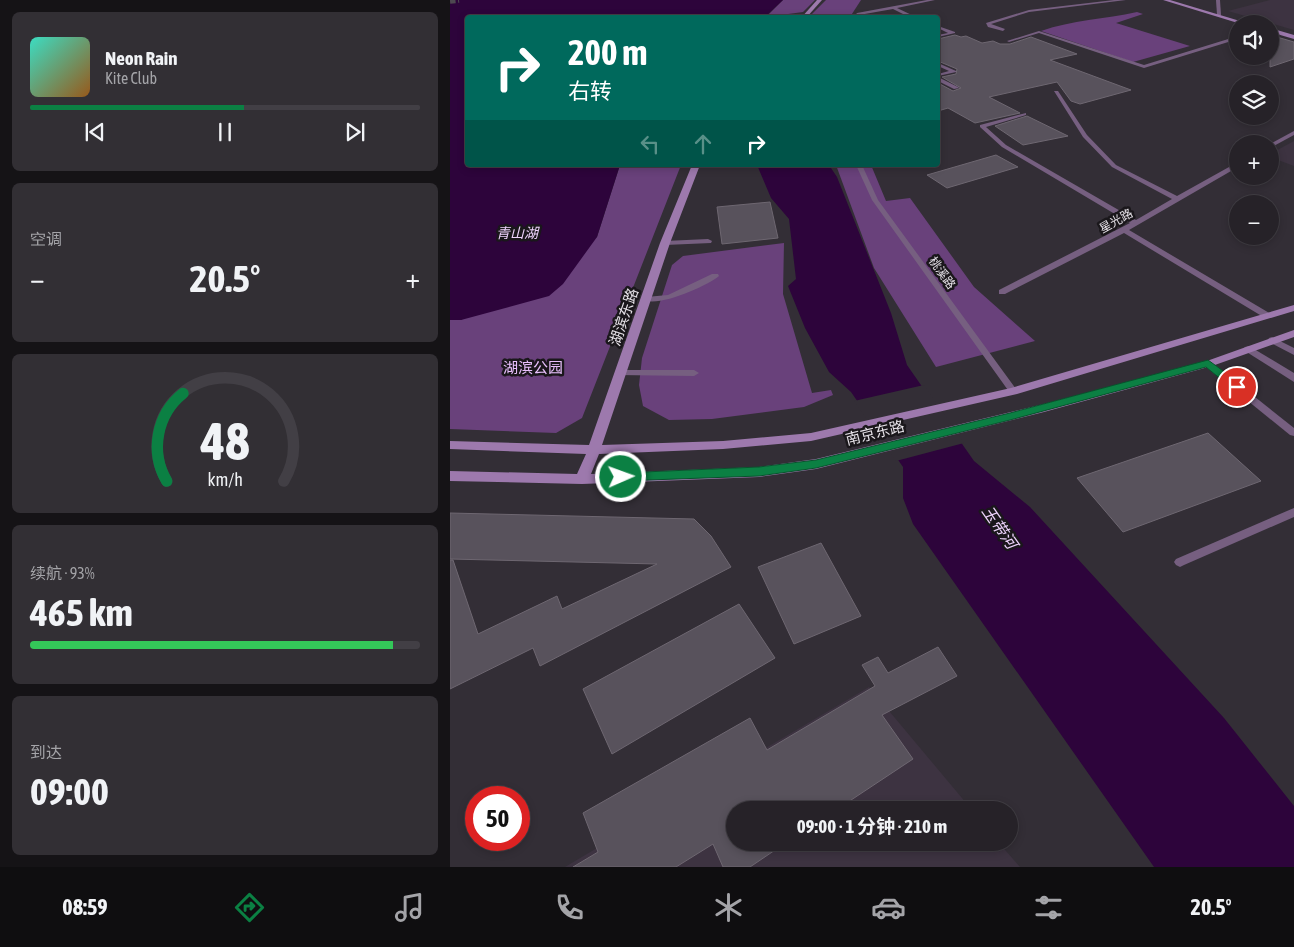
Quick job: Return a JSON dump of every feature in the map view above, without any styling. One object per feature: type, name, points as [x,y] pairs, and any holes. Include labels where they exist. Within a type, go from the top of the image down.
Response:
[{"type":"main road","points":[[806,15],[820,0]]},
{"type":"main road","points":[[1165,0],[1229,18]]},
{"type":"main road","points":[[1279,33],[1294,37]]},
{"type":"main road","name":"湖滨东路","points":[[582,479],[594,450],[665,243],[695,167]]},
{"type":"main road","name":"南京东路","points":[[450,445],[594,450],[723,444],[811,437],[1013,391],[1294,308]]},
{"type":"main road","name":"南京东路","points":[[450,476],[582,479],[759,472],[816,464],[1208,364],[1294,333]]},
{"type":"street","points":[[1249,349],[1294,378]]},
{"type":"lane","points":[[856,15],[933,0]]},
{"type":"lane","points":[[1003,30],[990,26],[988,23],[1029,11],[1124,0]]},
{"type":"lane","points":[[1218,0],[1219,15]]},
{"type":"lane","points":[[893,8],[909,15]]},
{"type":"lane","points":[[940,28],[953,33],[940,36]]},
{"type":"lane","points":[[1009,41],[1039,32],[1144,67],[1229,40]]},
{"type":"lane","points":[[940,65],[954,72],[940,75]]},
{"type":"lane","points":[[940,80],[956,88]]},
{"type":"lane","points":[[1056,92],[1085,136],[1114,166],[1177,199]]},
{"type":"lane","points":[[1024,114],[982,126],[1004,146],[1135,223]]},
{"type":"lane","points":[[1279,141],[1294,133]]},
{"type":"lane","name":"桃溪路","points":[[860,167],[875,200],[1013,391]]},
{"type":"lane","name":"星光路","points":[[1002,292],[1124,230],[1229,169]]},
{"type":"lane","points":[[1124,230],[1268,316]]},
{"type":"lane","points":[[665,243],[708,241]]},
{"type":"lane","points":[[646,299],[670,297],[716,276]]},
{"type":"lane","points":[[1272,340],[1294,352]]},
{"type":"lane","points":[[1208,364],[1294,433]]},
{"type":"lane","points":[[620,373],[694,373]]},
{"type":"lane","points":[[1180,562],[1294,512]]},
{"type":"shaded area","points":[[1270,0],[1294,0],[1294,30],[1279,26],[1279,15],[1242,15],[1228,11]]},
{"type":"shaded area","points":[[1294,141],[1294,166],[1279,160],[1279,149]]},
{"type":"shaded area","points":[[869,687],[964,801],[726,801],[726,851],[1006,851],[1020,867],[565,867]]},
{"type":"green space","points":[[783,0],[815,0],[803,12],[768,15]]},
{"type":"green space","points":[[826,0],[861,0],[851,15],[811,15]]},
{"type":"green space","points":[[1137,12],[1143,14],[1116,23],[1190,46],[1133,62],[1041,31],[1077,22]]},
{"type":"green space","name":"湖滨公园","points":[[619,167],[680,167],[582,418],[556,433],[450,429],[450,320],[461,320],[597,237]]},
{"type":"green space","points":[[837,167],[872,167],[886,201],[910,198],[974,287],[1035,341],[936,367],[874,268]]},
{"type":"green space","points":[[784,243],[783,294],[812,393],[831,390],[833,395],[804,407],[712,419],[669,420],[643,406],[639,385],[642,358],[672,265],[683,256]]},
{"type":"water","name":"青山湖","points":[[450,0],[783,0],[767,15],[465,15],[465,167],[619,167],[597,237],[563,284],[549,296],[461,320],[450,320]]},
{"type":"water","name":"玉带河","points":[[758,167],[830,167],[837,177],[891,313],[907,365],[974,461],[1030,507],[1224,718],[1294,806],[1294,867],[1154,867],[913,524],[903,498],[903,467],[851,392],[829,372],[805,328],[788,286],[796,279],[789,219],[771,198]]},
{"type":"pier","points":[[924,385],[964,443],[896,461],[854,401]]},
{"type":"building","points":[[955,35],[966,36],[982,43],[993,41],[1000,44],[1010,44],[1031,37],[1077,54],[1050,60],[1131,90],[1080,104],[1071,101],[1057,82],[989,97],[1020,113],[975,123],[948,108],[940,110],[940,84],[953,91],[961,88],[942,77],[956,74],[957,69],[940,62],[940,39]]},
{"type":"building","points":[[1279,38],[1294,42],[1294,59],[1279,64]]},
{"type":"building","points":[[1027,116],[1068,136],[1023,145],[995,126]]},
{"type":"building","points":[[996,155],[1018,167],[947,188],[927,175]]},
{"type":"building","points":[[770,202],[778,238],[722,244],[717,207]]},
{"type":"building","points":[[1208,433],[1261,481],[1123,532],[1077,478]]},
{"type":"building","points":[[450,513],[694,519],[711,536],[731,567],[540,666],[533,648],[450,689],[450,560],[453,560],[478,634],[557,596],[562,609],[657,564],[450,559]]},
{"type":"building","points":[[821,543],[861,616],[794,644],[758,567]]},
{"type":"building","points":[[739,604],[775,658],[612,754],[583,689]]},
{"type":"building","points":[[938,647],[957,676],[882,715],[913,759],[850,801],[726,801],[726,851],[774,851],[750,867],[723,867],[713,844],[676,867],[573,867],[598,852],[583,813],[750,718],[767,750],[875,686],[862,665],[878,657],[888,673]]},
{"type":"tunnel","points":[[450,1],[459,0]]},
{"type":"route","points":[[621,477],[759,472],[816,464],[1010,417],[1208,364],[1237,387]]}]
